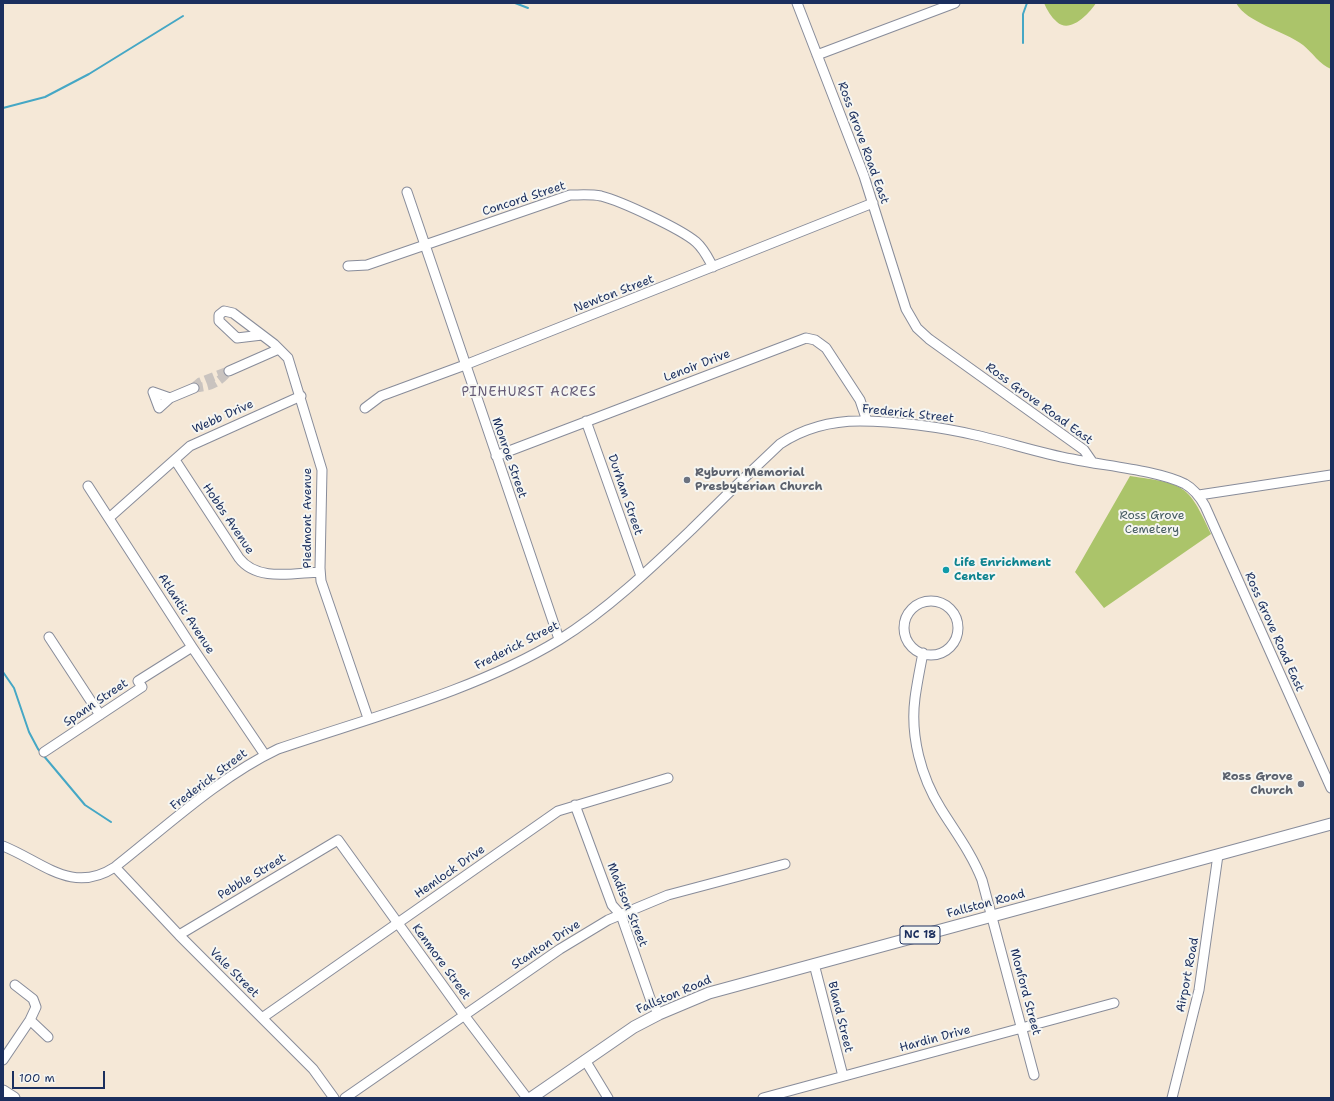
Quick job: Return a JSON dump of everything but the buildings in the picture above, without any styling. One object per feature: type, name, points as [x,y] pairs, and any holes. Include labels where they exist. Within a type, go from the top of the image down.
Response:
[{"type":"main road","name":"Fallston Road","points":[[531,1098],[615,1039],[658,1014],[709,992],[1331,824]]},
{"type":"main road","points":[[3,1091],[14,1098]]},
{"type":"street","name":"Ross Grove Road East","points":[[797,3],[873,203],[899,291],[917,328],[929,339],[1078,446],[1088,455],[1093,463],[1171,478],[1186,485],[1199,495],[1225,549],[1331,788]]},
{"type":"street","points":[[817,55],[936,7],[955,3]]},
{"type":"street","name":"Monroe Street","points":[[408,192],[465,365],[559,639]]},
{"type":"street","name":"Concord Street","points":[[348,266],[367,265],[426,246],[570,195],[595,195],[626,205],[689,236],[703,249],[713,267]]},
{"type":"street","name":"Newton Street","points":[[365,408],[381,396],[465,365],[873,203]]},
{"type":"street","name":"Piedmont Avenue","points":[[259,332],[288,358],[322,470],[320,572],[325,595],[368,718]]},
{"type":"street","name":"Lenoir Drive","points":[[496,456],[806,338],[815,340],[826,348],[860,400],[867,421]]},
{"type":"street","points":[[229,371],[279,349]]},
{"type":"street","points":[[170,398],[194,388]]},
{"type":"street","name":"Webb Drive","points":[[109,518],[198,441],[300,396]]},
{"type":"street","name":"Frederick Street","points":[[3,846],[59,874],[72,878],[94,877],[115,867],[233,774],[265,755],[368,718],[441,694],[493,673],[559,639],[594,615],[641,576],[780,444],[792,436],[818,426],[867,421],[951,430],[1093,463]]},
{"type":"street","name":"Durham Street","points":[[586,422],[641,576]]},
{"type":"street","name":"Hobbs Avenue","points":[[175,460],[239,558],[247,567],[263,574],[320,572]]},
{"type":"street","points":[[1199,495],[1331,475]]},
{"type":"street","name":"Atlantic Avenue","points":[[88,486],[192,647],[265,755]]},
{"type":"street","points":[[927,601],[936,601],[944,604],[956,617],[958,626],[957,634],[954,642],[948,649],[932,655],[923,653],[915,649],[907,639],[905,626],[907,617],[918,604],[927,601]]},
{"type":"street","points":[[49,637],[100,715]]},
{"type":"street","name":"Spann Street","points":[[44,752],[142,687],[138,682],[192,647]]},
{"type":"street","name":"Monford Street","points":[[923,653],[915,700],[914,730],[919,758],[934,796],[972,857],[993,916],[1034,1075]]},
{"type":"street","name":"Hemlock Drive","points":[[262,1018],[558,811],[668,778]]},
{"type":"street","name":"Madison Street","points":[[575,805],[612,904],[621,915],[651,1001],[658,1014]]},
{"type":"street","name":"Kenmore Street","points":[[338,840],[464,1015],[527,1098]]},
{"type":"street","name":"Pebble Street","points":[[179,935],[338,840]]},
{"type":"street","name":"Airport Road","points":[[1172,1098],[1199,990],[1218,855]]},
{"type":"street","name":"Stanton Drive","points":[[345,1098],[560,949],[603,922],[673,894],[785,864]]},
{"type":"street","name":"Vale Street","points":[[115,867],[179,935],[313,1069],[334,1098]]},
{"type":"street","name":"Bland Street","points":[[814,964],[843,1076]]},
{"type":"street","points":[[3,1060],[35,1010],[35,1002],[15,985]]},
{"type":"street","name":"Hardin Drive","points":[[763,1098],[1114,1003]]},
{"type":"street","points":[[30,1020],[48,1036]]},
{"type":"street","points":[[585,1060],[608,1098]]},
{"type":"green space","points":[[1044,3],[1096,3],[1084,17],[1068,26],[1057,22],[1049,13]]},
{"type":"green space","points":[[1236,3],[1331,3],[1331,69],[1303,45],[1248,16]]},
{"type":"green space","name":"Ross Grove Cemetery","points":[[1130,476],[1162,481],[1173,484],[1182,489],[1190,495],[1211,534],[1104,608],[1075,572]]},
{"type":"waterway","points":[[515,3],[528,8]]},
{"type":"waterway","points":[[1023,43],[1023,14],[1027,3]]},
{"type":"waterway","points":[[3,108],[45,97],[89,74],[183,16]]},
{"type":"waterway","points":[[3,672],[14,688],[29,732],[38,749],[85,805],[111,822]]},
{"type":"tunnel","points":[[194,387],[200,382],[228,371]]},
{"type":"tunnel","points":[[194,388],[214,384],[229,371]]},
{"type":"place","name":"Ryburn Memorial Presbyterian Church","points":[[687,480]]},
{"type":"place","name":"Life Enrichment Center","points":[[946,570]]},
{"type":"place","name":"Ross Grove Church","points":[[1301,784]]},
{"type":"district","name":"PINEHURST ACRES","points":[[529,393]]}]
